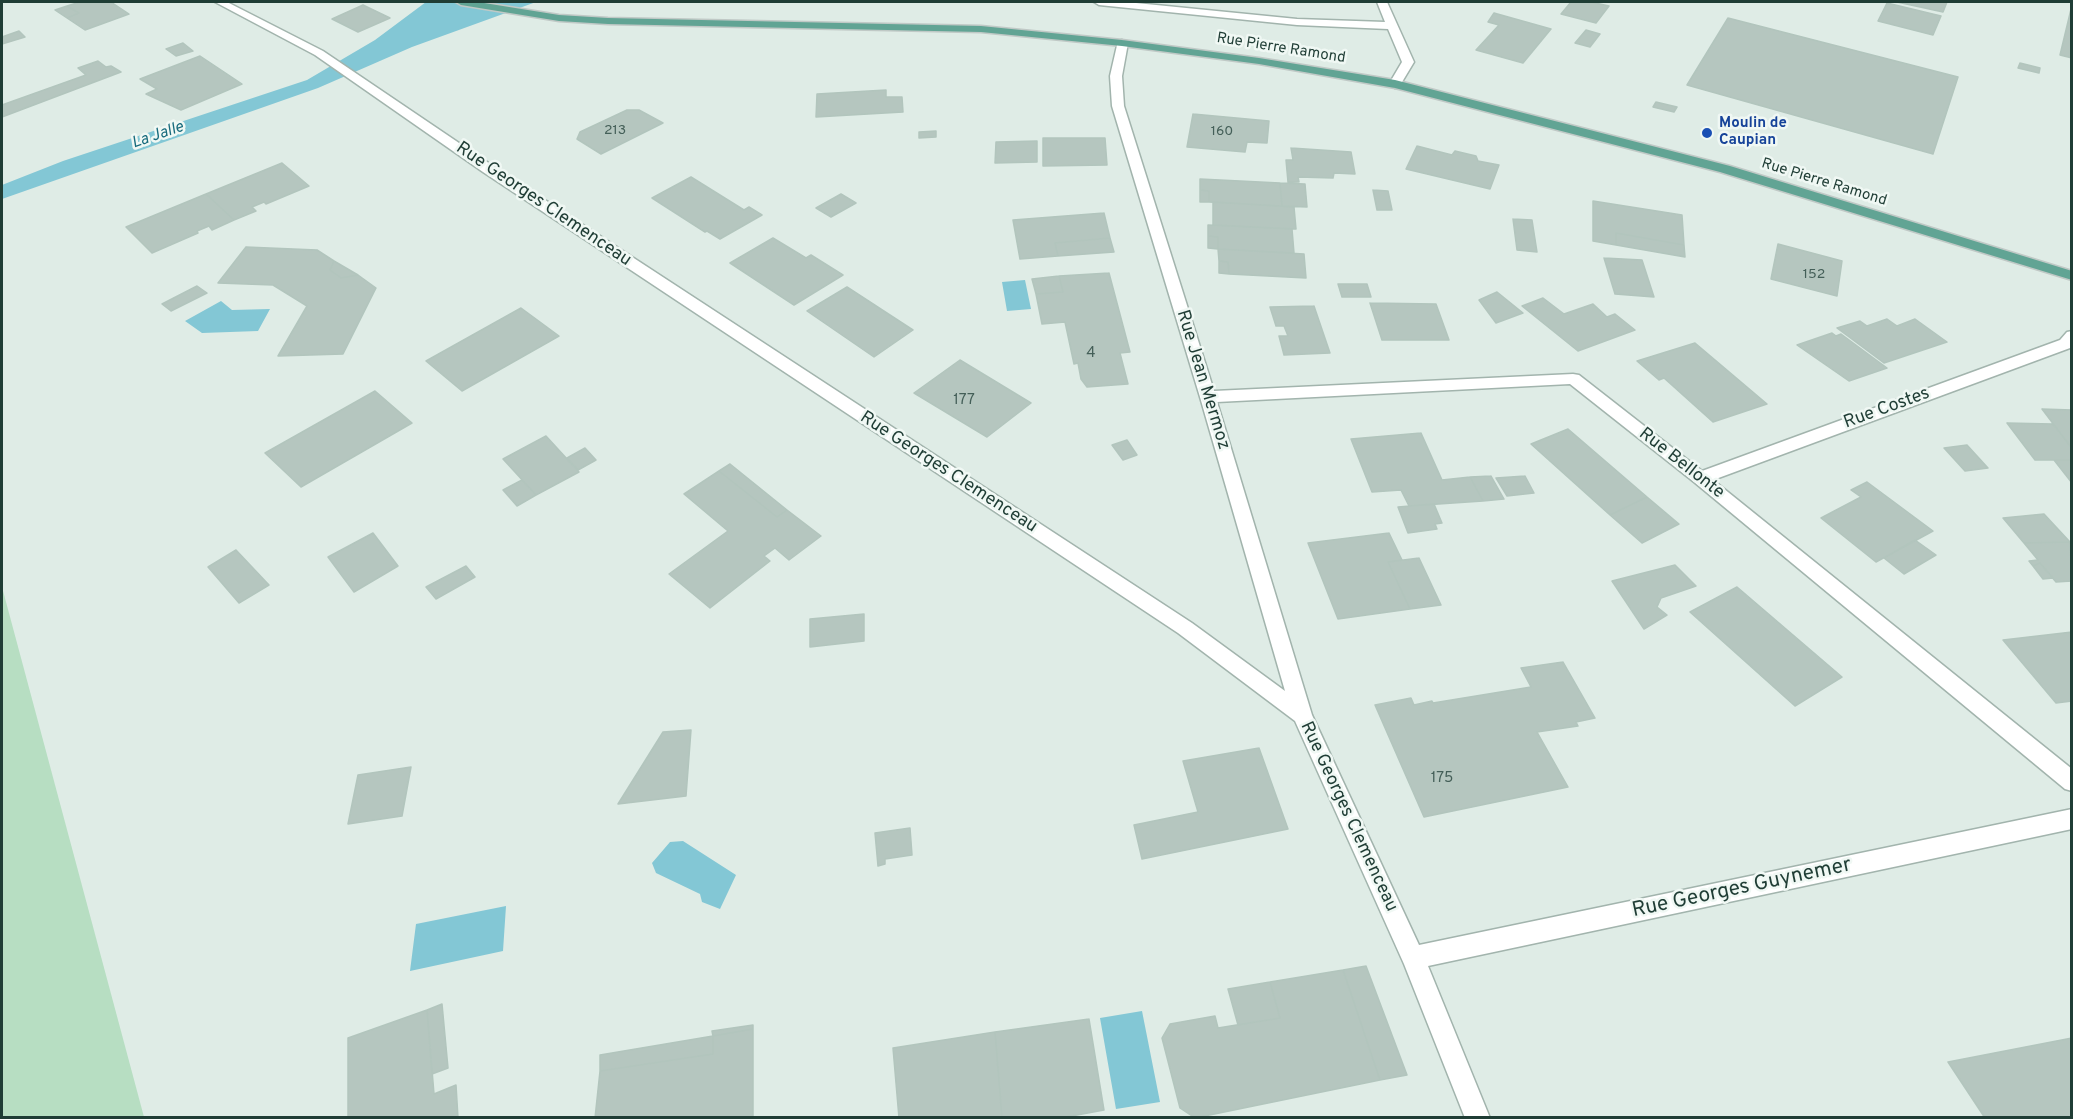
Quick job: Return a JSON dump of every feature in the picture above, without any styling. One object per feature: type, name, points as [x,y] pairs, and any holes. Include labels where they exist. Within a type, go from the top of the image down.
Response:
[{"type":"main road","name":"Rue Pierre Ramond","points":[[461,2],[559,18],[608,21],[981,29],[1227,56],[1395,84],[1725,170],[2072,276]]},
{"type":"street","name":"Rue Georges Clemenceau","points":[[220,2],[319,53],[376,90],[488,169],[1185,628],[1302,715],[1413,958],[1478,1118]]},
{"type":"street","points":[[1099,2],[1298,22],[1393,26]]},
{"type":"street","points":[[1382,2],[1408,62],[1395,84]]},
{"type":"street","name":"Rue Jean Mermoz","points":[[1122,43],[1116,76],[1118,106],[1208,397],[1302,715]]},
{"type":"street","name":"Rue Costes","points":[[1700,478],[2065,344],[2072,336]]},
{"type":"street","name":"Rue Bellonte","points":[[1208,397],[1572,379],[1700,478],[2072,782]]},
{"type":"street","name":"Rue Georges Guynemer","points":[[1413,958],[2072,819]]},
{"type":"green space","points":[[2,587],[144,1117],[2,1117]]},
{"type":"water","name":"La Jalle","points":[[426,2],[536,2],[412,47],[318,88],[2,199],[2,185],[63,161],[307,80],[375,40]]},
{"type":"water","points":[[1025,280],[1031,309],[1007,311],[1002,282]]},
{"type":"water","points":[[221,301],[232,310],[270,309],[258,331],[202,333],[185,321]]},
{"type":"water","points":[[683,841],[736,875],[720,909],[702,902],[700,894],[656,873],[652,863],[670,842]]},
{"type":"water","points":[[506,906],[503,951],[410,971],[416,924]]},
{"type":"water","points":[[1142,1011],[1160,1102],[1116,1109],[1100,1018]]},
{"type":"building","points":[[80,2],[111,2],[129,14],[85,30],[67,18],[79,13],[67,6]]},
{"type":"building","points":[[1571,2],[1591,2],[1609,6],[1596,23],[1561,14]]},
{"type":"building","points":[[1897,2],[1947,2],[1943,12]]},
{"type":"building","points":[[1887,3],[1941,16],[1933,35],[1878,21]]},
{"type":"building","points":[[363,5],[390,18],[358,32],[332,19]]},
{"type":"building","points":[[2072,5],[2072,58],[2060,55]]},
{"type":"building","points":[[67,6],[79,13],[67,18],[55,10]]},
{"type":"building","points":[[1494,13],[1551,29],[1523,63],[1476,50],[1499,25],[1488,22]]},
{"type":"building","points":[[1728,18],[1958,77],[1933,154],[1687,85]]},
{"type":"building","points":[[1586,30],[1600,34],[1590,47],[1575,43]]},
{"type":"building","points":[[19,31],[25,37],[2,44],[2,37]]},
{"type":"building","points":[[183,43],[193,51],[176,56],[166,49]]},
{"type":"building","points":[[200,56],[242,84],[181,110],[146,94],[157,89],[140,79]]},
{"type":"building","points":[[98,61],[106,67],[111,66],[121,72],[2,117],[2,105],[86,75],[78,68]]},
{"type":"building","points":[[2020,63],[2040,68],[2039,73],[2018,68]]},
{"type":"building","points":[[886,90],[886,97],[902,97],[903,112],[816,117],[817,94]]},
{"type":"building","points":[[1656,102],[1677,107],[1674,112],[1653,107]]},
{"type":"building","points":[[627,110],[639,110],[663,123],[601,154],[577,139],[580,132]]},
{"type":"building","points":[[1193,114],[1269,121],[1267,143],[1247,142],[1245,152],[1187,147]]},
{"type":"building","points":[[936,131],[936,137],[919,138],[919,132]]},
{"type":"building","points":[[1043,138],[1105,138],[1107,165],[1043,166]]},
{"type":"building","points":[[1037,141],[1037,162],[995,163],[996,142]]},
{"type":"building","points":[[1417,146],[1452,155],[1455,151],[1476,156],[1478,161],[1499,165],[1490,189],[1406,169]]},
{"type":"building","points":[[1291,148],[1351,152],[1355,174],[1334,173],[1333,178],[1298,177],[1299,182],[1288,182],[1286,160],[1293,160]]},
{"type":"building","points":[[282,163],[309,186],[266,204],[264,202],[252,207],[256,211],[234,220],[206,194]]},
{"type":"building","points":[[691,177],[744,210],[749,207],[762,215],[720,239],[652,198]]},
{"type":"building","points":[[1200,179],[1280,183],[1282,206],[1209,202],[1209,191],[1200,190]]},
{"type":"building","points":[[1280,183],[1305,184],[1307,207],[1282,206]]},
{"type":"building","points":[[1200,190],[1209,191],[1209,202],[1200,202]]},
{"type":"building","points":[[1373,190],[1388,191],[1392,210],[1377,210]]},
{"type":"building","points":[[206,194],[234,220],[212,230],[209,226],[152,253],[126,227]]},
{"type":"building","points":[[841,194],[856,203],[831,217],[816,208]]},
{"type":"building","points":[[1593,201],[1682,215],[1684,245],[1616,233],[1616,245],[1593,241]]},
{"type":"building","points":[[1213,202],[1294,207],[1296,229],[1213,225]]},
{"type":"building","points":[[1104,213],[1110,238],[1055,243],[1058,256],[1020,259],[1013,220]]},
{"type":"building","points":[[1513,219],[1532,220],[1537,252],[1517,250]]},
{"type":"building","points":[[1208,225],[1292,229],[1294,253],[1218,249],[1218,237],[1208,236]]},
{"type":"building","points":[[1616,233],[1684,245],[1685,257],[1616,245]]},
{"type":"building","points":[[1208,236],[1218,237],[1218,249],[1208,248]]},
{"type":"building","points":[[773,238],[806,258],[811,255],[843,275],[794,305],[730,263]]},
{"type":"building","points":[[1110,238],[1114,252],[1058,256],[1055,243]]},
{"type":"building","points":[[1778,244],[1842,261],[1837,296],[1771,279]]},
{"type":"building","points":[[246,247],[317,250],[334,261],[330,270],[341,278],[358,275],[376,288],[343,354],[278,356],[307,306],[273,285],[218,283]]},
{"type":"building","points":[[1218,249],[1304,254],[1306,278],[1229,274],[1228,262],[1219,261]]},
{"type":"building","points":[[1604,258],[1642,260],[1654,297],[1615,294]]},
{"type":"building","points":[[334,261],[358,275],[341,278],[330,270]]},
{"type":"building","points":[[1219,261],[1228,262],[1229,274],[1219,273]]},
{"type":"building","points":[[1109,273],[1130,352],[1120,353],[1128,384],[1087,387],[1081,379],[1078,363],[1074,364],[1065,322],[1042,324],[1036,294],[1063,292],[1059,276]]},
{"type":"building","points":[[1059,276],[1063,292],[1036,294],[1032,279]]},
{"type":"building","points":[[1338,284],[1367,284],[1371,297],[1342,297]]},
{"type":"building","points":[[197,286],[207,293],[171,311],[162,304]]},
{"type":"building","points":[[847,287],[913,330],[874,357],[807,311]]},
{"type":"building","points":[[1497,292],[1523,313],[1496,323],[1479,300]]},
{"type":"building","points":[[1543,298],[1564,314],[1593,304],[1607,317],[1615,314],[1635,330],[1578,351],[1522,306]]},
{"type":"building","points":[[1370,303],[1436,304],[1449,340],[1382,340]]},
{"type":"building","points":[[1314,306],[1330,353],[1284,355],[1279,336],[1288,336],[1284,326],[1276,326],[1270,307]]},
{"type":"building","points":[[521,308],[559,336],[462,391],[426,361]]},
{"type":"building","points":[[1887,319],[1897,326],[1915,319],[1947,342],[1884,363],[1837,328],[1860,321],[1867,326]]},
{"type":"building","points":[[1832,333],[1836,336],[1841,334],[1887,368],[1849,381],[1797,345]]},
{"type":"building","points":[[1695,343],[1767,404],[1713,422],[1664,378],[1659,380],[1637,361]]},
{"type":"building","points":[[960,360],[1031,403],[987,437],[914,393]]},
{"type":"building","points":[[375,391],[412,423],[301,487],[265,453]]},
{"type":"building","points":[[2042,409],[2072,410],[2072,446],[2070,446]]},
{"type":"building","points":[[2007,423],[2053,424],[2072,448],[2072,460],[2035,460]]},
{"type":"building","points":[[1568,429],[1647,497],[1610,515],[1531,444]]},
{"type":"building","points":[[1421,433],[1442,480],[1470,477],[1483,501],[1409,506],[1401,490],[1372,492],[1351,439]]},
{"type":"building","points":[[546,436],[579,472],[536,495],[503,459]]},
{"type":"building","points":[[1127,440],[1137,455],[1123,460],[1112,445]]},
{"type":"building","points":[[1967,445],[1988,468],[1965,471],[1944,448]]},
{"type":"building","points":[[585,448],[596,460],[578,470],[567,458]]},
{"type":"building","points":[[2054,460],[2072,460],[2072,483]]},
{"type":"building","points":[[730,464],[787,510],[777,517],[719,471]]},
{"type":"building","points":[[719,471],[777,517],[787,510],[821,536],[789,560],[775,548],[764,556],[770,561],[710,608],[669,574],[728,531],[684,494]]},
{"type":"building","points":[[1491,476],[1504,499],[1483,501],[1470,477]]},
{"type":"building","points":[[1525,476],[1534,493],[1507,496],[1496,478]]},
{"type":"building","points":[[522,480],[536,495],[517,506],[503,490]]},
{"type":"building","points":[[1867,482],[1933,531],[1876,562],[1821,518],[1861,497],[1851,490]]},
{"type":"building","points":[[1647,497],[1679,524],[1642,543],[1610,515]]},
{"type":"building","points":[[1434,504],[1442,523],[1435,524],[1437,529],[1408,533],[1398,507]]},
{"type":"building","points":[[2044,514],[2070,542],[2024,543],[2003,518]]},
{"type":"building","points":[[373,533],[398,566],[354,592],[328,557]]},
{"type":"building","points":[[1389,533],[1402,560],[1388,562],[1410,609],[1338,619],[1308,543]]},
{"type":"building","points":[[1915,540],[1936,555],[1904,574],[1884,558]]},
{"type":"building","points":[[2070,542],[2072,581],[2056,582],[2040,563],[2033,566],[2029,561],[2038,560],[2024,543]]},
{"type":"building","points":[[236,550],[269,585],[239,603],[208,567]]},
{"type":"building","points":[[1419,558],[1441,605],[1410,609],[1388,562]]},
{"type":"building","points":[[2040,563],[2053,578],[2043,579],[2033,566]]},
{"type":"building","points":[[1675,565],[1696,586],[1661,598],[1657,607],[1667,615],[1644,629],[1612,581]]},
{"type":"building","points":[[466,566],[475,577],[436,599],[426,587]]},
{"type":"building","points":[[1737,587],[1842,677],[1795,706],[1690,612]]},
{"type":"building","points":[[864,614],[864,641],[810,647],[810,619]]},
{"type":"building","points":[[2072,632],[2072,701],[2056,703],[2003,640]]},
{"type":"building","points":[[1563,662],[1595,718],[1576,722],[1578,726],[1537,732],[1568,787],[1424,817],[1375,705],[1411,698],[1414,705],[1432,701],[1433,703],[1531,687],[1521,668]]},
{"type":"building","points":[[691,730],[686,796],[618,804],[663,732]]},
{"type":"building","points":[[1259,748],[1288,829],[1142,859],[1134,825],[1198,812],[1183,761]]},
{"type":"building","points":[[411,767],[402,816],[348,824],[358,775]]},
{"type":"building","points":[[910,828],[912,855],[885,859],[885,864],[878,866],[875,833]]},
{"type":"building","points":[[1366,966],[1407,1075],[1380,1080],[1343,970]]},
{"type":"building","points":[[1343,970],[1380,1080],[1195,1118],[1180,1108],[1162,1038],[1170,1024],[1215,1016],[1218,1028],[1280,1018],[1270,982]]},
{"type":"building","points":[[1270,982],[1280,1018],[1238,1025],[1228,989]]},
{"type":"building","points":[[442,1004],[448,1068],[432,1074],[427,1010]]},
{"type":"building","points":[[427,1010],[434,1094],[456,1085],[458,1118],[348,1118],[348,1038]]},
{"type":"building","points":[[1089,1019],[1104,1110],[1061,1118],[1002,1118],[995,1032]]},
{"type":"building","points":[[753,1025],[753,1029],[713,1036],[712,1031]]},
{"type":"building","points":[[753,1029],[753,1118],[595,1118],[600,1071],[713,1054],[713,1036]]},
{"type":"building","points":[[995,1032],[1002,1118],[899,1118],[893,1048]]},
{"type":"building","points":[[713,1036],[713,1054],[600,1071],[600,1055]]},
{"type":"building","points":[[2072,1038],[2072,1118],[1985,1118],[1948,1062]]},
{"type":"place","name":"Moulin de Caupian","points":[[1707,133]]}]
